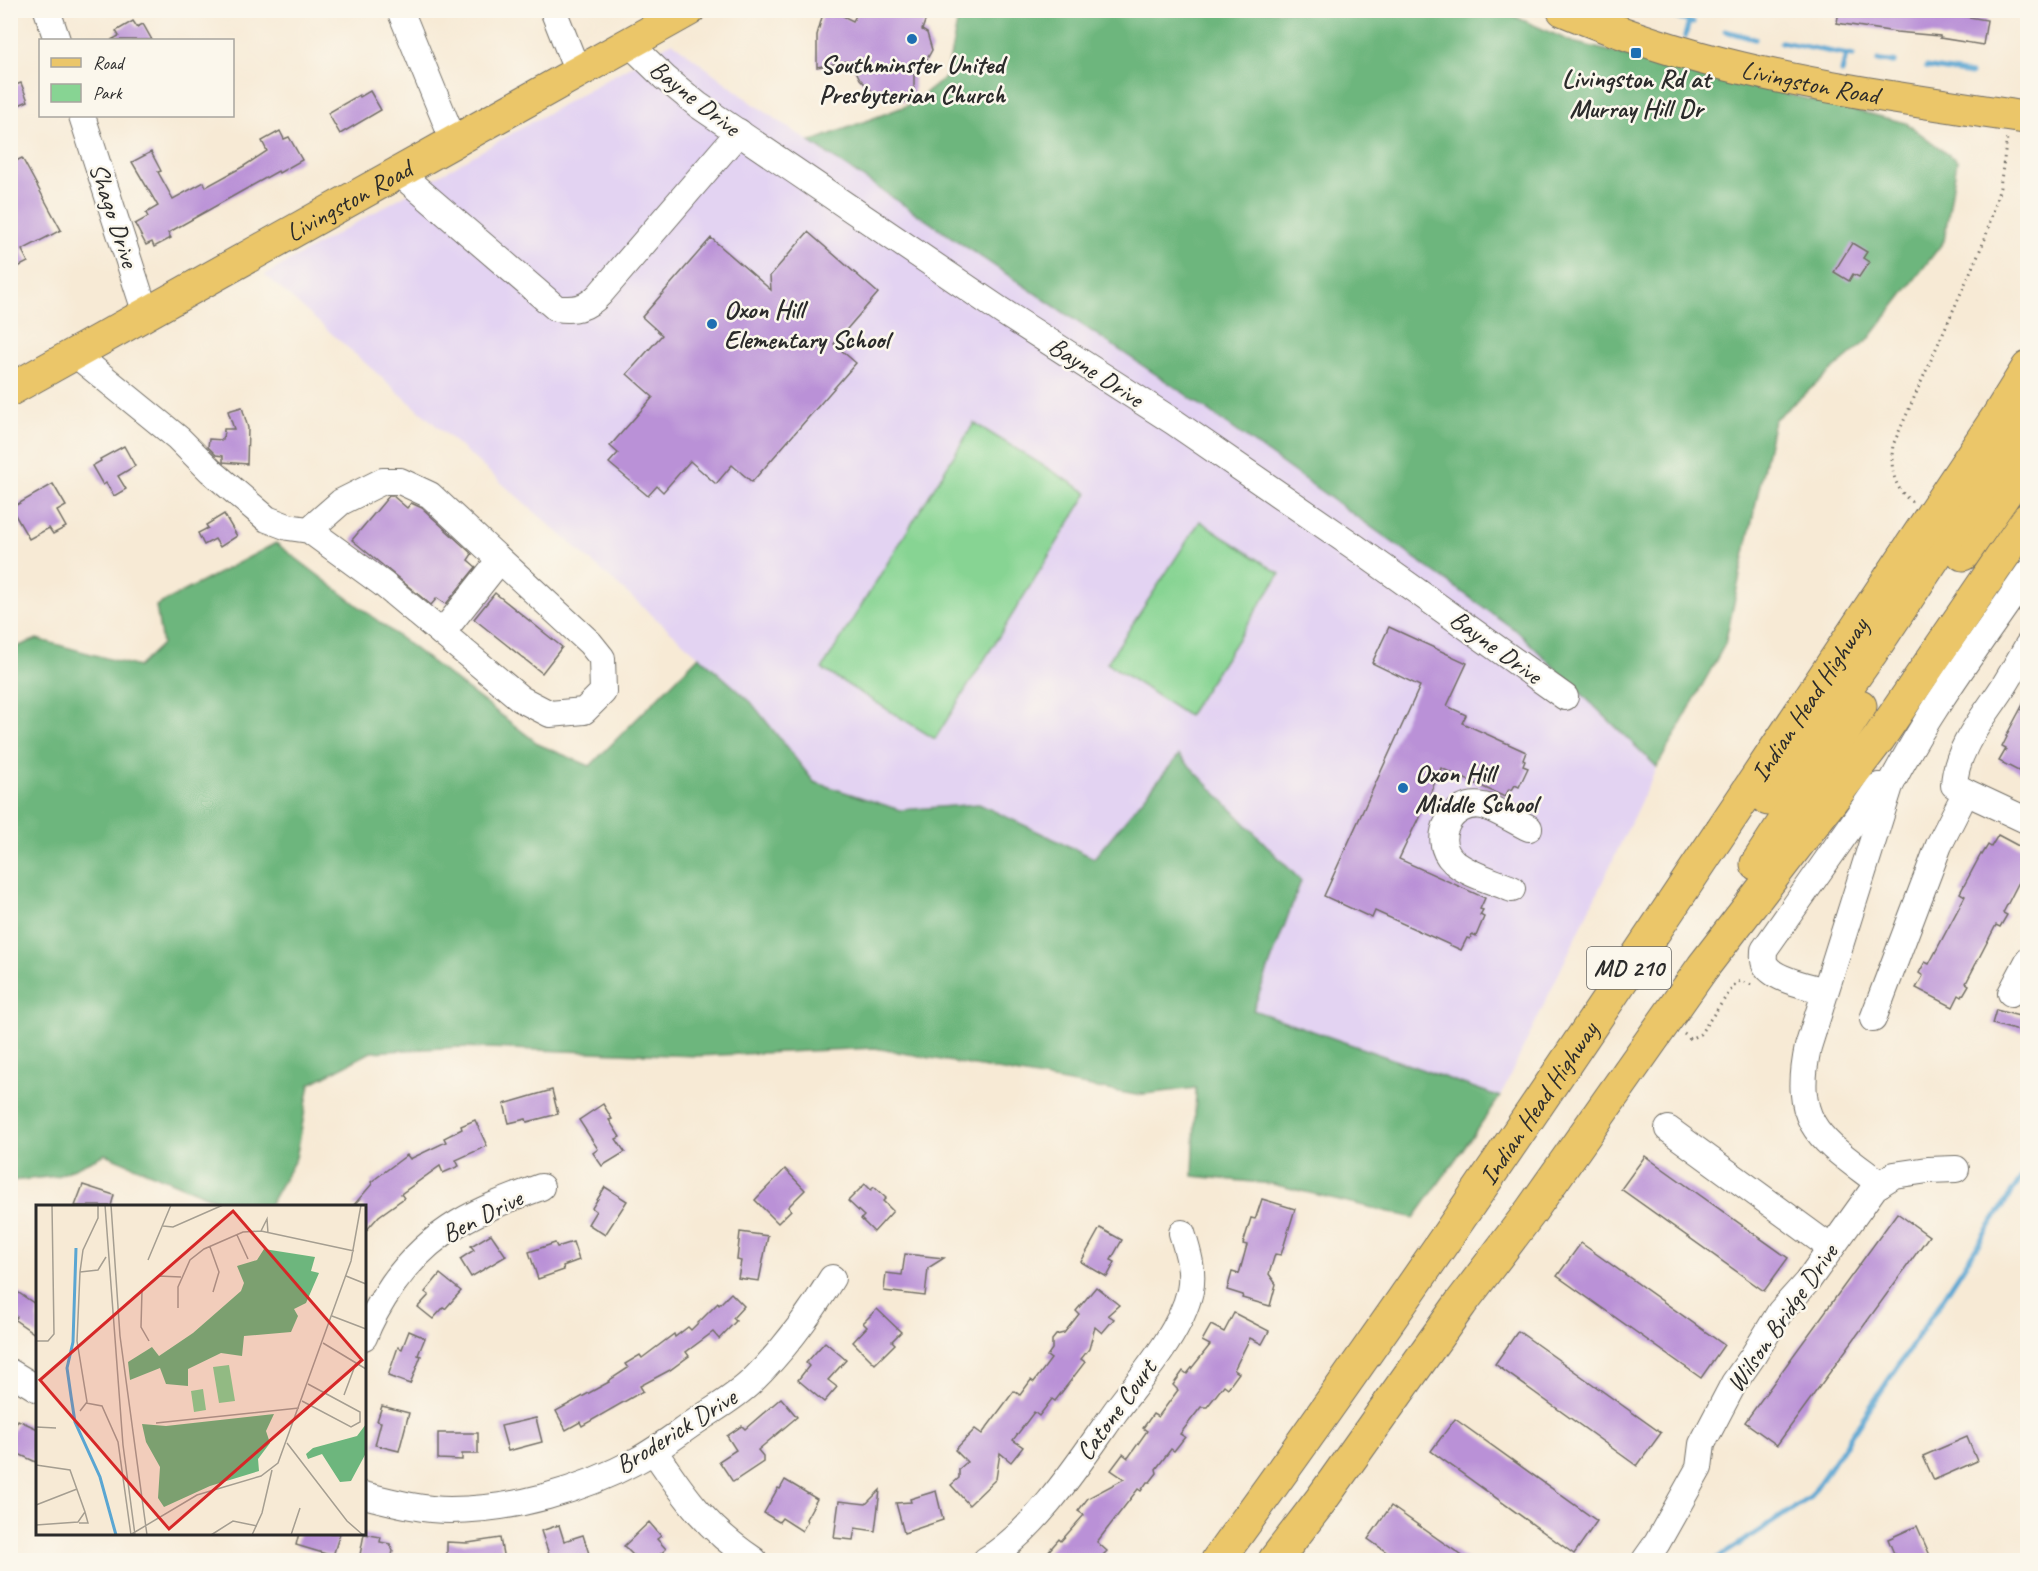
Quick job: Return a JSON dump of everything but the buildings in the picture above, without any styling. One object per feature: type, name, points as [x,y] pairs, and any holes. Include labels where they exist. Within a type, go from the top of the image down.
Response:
[{"type":"highway","name":"Indian Head Highway","points":[[1218,1560],[1327,1411],[1555,1078],[2028,368]]},
{"type":"highway","points":[[1555,1078],[1737,844],[1870,654],[2028,416]]},
{"type":"highway","points":[[1703,967],[1758,862],[1893,655],[2028,460]]},
{"type":"highway","name":"MD 210","points":[[1275,1560],[1322,1500],[1461,1303],[1531,1211],[1703,967],[1879,738],[2028,519]]},
{"type":"main road","name":"Livingston Road","points":[[10,390],[689,10]]},
{"type":"main road","name":"Livingston Road","points":[[1563,10],[1605,28],[1664,48],[1742,69],[1896,98],[2022,115]]},
{"type":"street","points":[[400,10],[454,142]]},
{"type":"street","points":[[553,10],[578,73]]},
{"type":"street","name":"Bayne Drive","points":[[630,44],[665,78],[739,132],[1000,310],[1183,429],[1355,547],[1565,697]]},
{"type":"street","name":"Shago Drive","points":[[82,117],[146,314]]},
{"type":"street","points":[[399,173],[556,308],[571,310],[592,303],[739,132]]},
{"type":"street","points":[[75,354],[178,438],[211,471],[267,519],[288,527],[309,530],[383,584],[521,699],[550,714],[584,711],[603,692],[602,658],[590,643],[430,495],[400,481],[383,481],[341,502],[309,530]]},
{"type":"street","points":[[442,633],[500,561]]},
{"type":"street","points":[[1880,1184],[1827,1142],[1814,1126],[1804,1107],[1803,1068],[1808,1047],[1890,786],[1903,760],[1931,716],[2028,573]]},
{"type":"street","points":[[2028,645],[2004,687],[1974,730],[1955,772],[1954,784],[2028,821]]},
{"type":"street","points":[[1825,991],[1778,976],[1770,971],[1764,960],[1764,950],[1879,786],[1890,786]]},
{"type":"street","points":[[1873,1019],[1939,845],[1966,792]]},
{"type":"street","points":[[1512,890],[1452,861],[1445,846],[1444,830],[1453,813],[1468,806],[1484,806],[1529,828]]},
{"type":"street","points":[[2011,993],[2028,961]]},
{"type":"street","points":[[1668,1129],[1831,1248]]},
{"type":"street","name":"Wilson Bridge Drive","points":[[1645,1560],[1657,1543],[1698,1468],[1702,1444],[1734,1383],[1780,1312],[1807,1282],[1875,1187],[1894,1175],[1956,1169]]},
{"type":"street","name":"Ben Drive","points":[[366,1333],[389,1289],[426,1245],[468,1217],[541,1187]]},
{"type":"street","name":"Catone Court","points":[[986,1560],[1008,1544],[1035,1519],[1155,1359],[1178,1321],[1190,1292],[1191,1271],[1182,1233]]},
{"type":"street","name":"Broderick Drive","points":[[366,1495],[402,1504],[448,1510],[510,1504],[580,1486],[622,1468],[654,1451],[723,1404],[749,1383],[777,1355],[800,1327],[831,1278]]},
{"type":"street","points":[[10,1372],[36,1388]]},
{"type":"street","points":[[654,1451],[697,1513],[721,1536],[754,1560]]},
{"type":"path","points":[[1932,515],[1905,496],[1896,482],[1891,458],[1893,445],[1991,221],[2022,115]]},
{"type":"path","points":[[1665,1021],[1689,1039],[1696,1037],[1735,984],[1740,981],[1763,988]]},
{"type":"shaded area","points":[[672,42],[755,105],[1185,394],[1518,632],[1657,767],[1500,1097],[1252,1010],[1301,881],[1179,756],[1094,858],[979,804],[900,810],[814,782],[751,702],[265,275]]},
{"type":"green space","points":[[1500,10],[1572,42],[1906,123],[1957,161],[1944,241],[1869,339],[1774,420],[1725,644],[1657,767],[1518,632],[1185,394],[810,142],[911,104],[946,77],[958,18],[965,11]]},
{"type":"green space","points":[[974,423],[1088,493],[935,739],[822,669]]},
{"type":"green space","points":[[1200,521],[1280,574],[1188,716],[1107,663]]},
{"type":"green space","points":[[276,543],[540,745],[590,766],[699,656],[751,702],[814,782],[900,810],[979,804],[1094,858],[1179,755],[1301,881],[1253,1010],[1500,1097],[1414,1218],[1272,1184],[1193,1176],[1196,1088],[1136,1095],[875,1048],[697,1056],[460,1047],[371,1052],[310,1084],[296,1158],[270,1205],[228,1205],[105,1154],[57,1176],[11,1181],[11,649],[37,639],[138,667],[162,644],[156,606]]},
{"type":"waterway","points":[[1653,10],[1693,23]]},
{"type":"waterway","points":[[1685,36],[1689,22]]},
{"type":"waterway","points":[[1725,31],[1755,39]]},
{"type":"waterway","points":[[1781,42],[1853,56]]},
{"type":"waterway","points":[[1842,72],[1846,55]]},
{"type":"waterway","points":[[1878,61],[1894,62]]},
{"type":"waterway","points":[[1926,67],[1971,74]]},
{"type":"waterway","points":[[1715,1560],[1809,1498],[1937,1308],[2028,1167]]},
{"type":"place","name":"Southminster United Presbyterian Church","points":[[912,39]]},
{"type":"place","name":"Livingston Rd at Murray Hill Dr","points":[[1636,53]]},
{"type":"place","name":"Oxon Hill Elementary School","points":[[712,324]]},
{"type":"place","name":"Oxon Hill Middle School","points":[[1403,788]]}]
